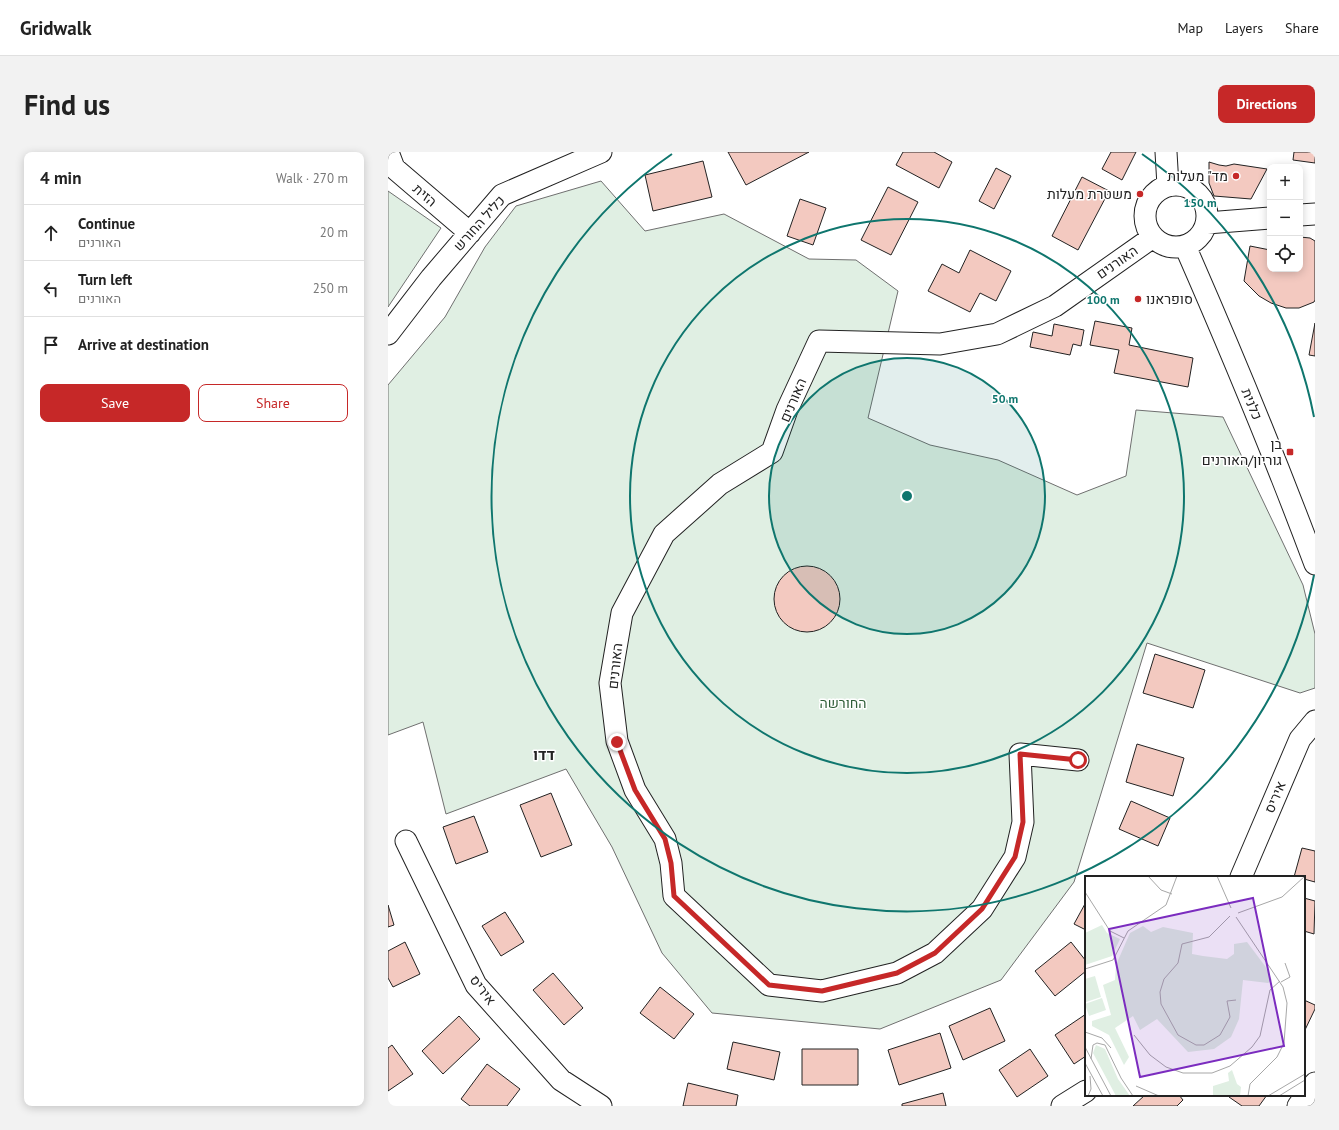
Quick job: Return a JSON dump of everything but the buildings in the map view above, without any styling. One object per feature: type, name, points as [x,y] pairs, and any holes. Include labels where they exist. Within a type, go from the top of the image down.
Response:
[{"type":"street","name":"הזית","points":[[388,152],[394,168],[470,233]]},
{"type":"street","name":"כליל החורש","points":[[388,334],[431,278],[502,195],[601,152]]},
{"type":"street","points":[[1166,152],[1168,186]]},
{"type":"street","points":[[1179,185],[1189,188],[1198,194],[1205,203],[1208,213],[1207,224],[1199,238],[1192,243],[1185,246],[1168,246],[1153,236],[1148,228],[1145,217],[1146,207],[1151,198],[1159,190],[1168,186],[1179,185]]},
{"type":"street","points":[[1303,215],[1315,214]]},
{"type":"street","points":[[1207,224],[1267,218]]},
{"type":"street","name":"האורנים","points":[[1078,760],[1020,754],[1023,822],[1015,857],[982,909],[935,953],[897,973],[822,991],[769,985],[674,896],[671,863],[665,839],[635,790],[617,742],[610,683],[622,612],[664,534],[720,484],[772,452],[787,410],[819,341],[940,344],[997,334],[1055,306],[1153,236]]},
{"type":"street","name":"כלנית","points":[[1185,246],[1232,354],[1315,564]]},
{"type":"street","name":"איריס","points":[[1241,876],[1300,739],[1315,721]]},
{"type":"street","name":"איריס","points":[[406,841],[476,985],[561,1080],[601,1106]]},
{"type":"street","points":[[1298,1106],[1315,1083]]},
{"type":"street","points":[[1062,1106],[1085,1091]]},
{"type":"green space","name":"החורשה","points":[[601,181],[645,231],[724,214],[809,259],[856,260],[898,291],[868,418],[930,445],[998,460],[1077,495],[1126,476],[1136,410],[1223,417],[1303,585],[1315,634],[1315,688],[1300,693],[1147,643],[1074,882],[1001,980],[880,1029],[712,1013],[662,953],[612,847],[566,769],[446,814],[423,722],[388,735],[388,385],[445,317],[485,247],[516,206]]},
{"type":"green space","points":[[388,191],[441,228],[388,307]]},
{"type":"place","name":"מד\" מעלות","points":[[1236,176]]},
{"type":"place","name":"משטרת מעלות","points":[[1140,194]]},
{"type":"place","name":"סופראנו","points":[[1138,299]]},
{"type":"place","name":"בן גוריון/האורנים","points":[[1290,452]]},
{"type":"district","name":"דדו","points":[[544,754]]},
{"type":"route","points":[[617,742],[635,790],[665,839],[671,863],[674,896],[769,985],[822,991],[897,973],[935,953],[982,909],[1015,857],[1023,822],[1020,754],[1078,760]]}]
